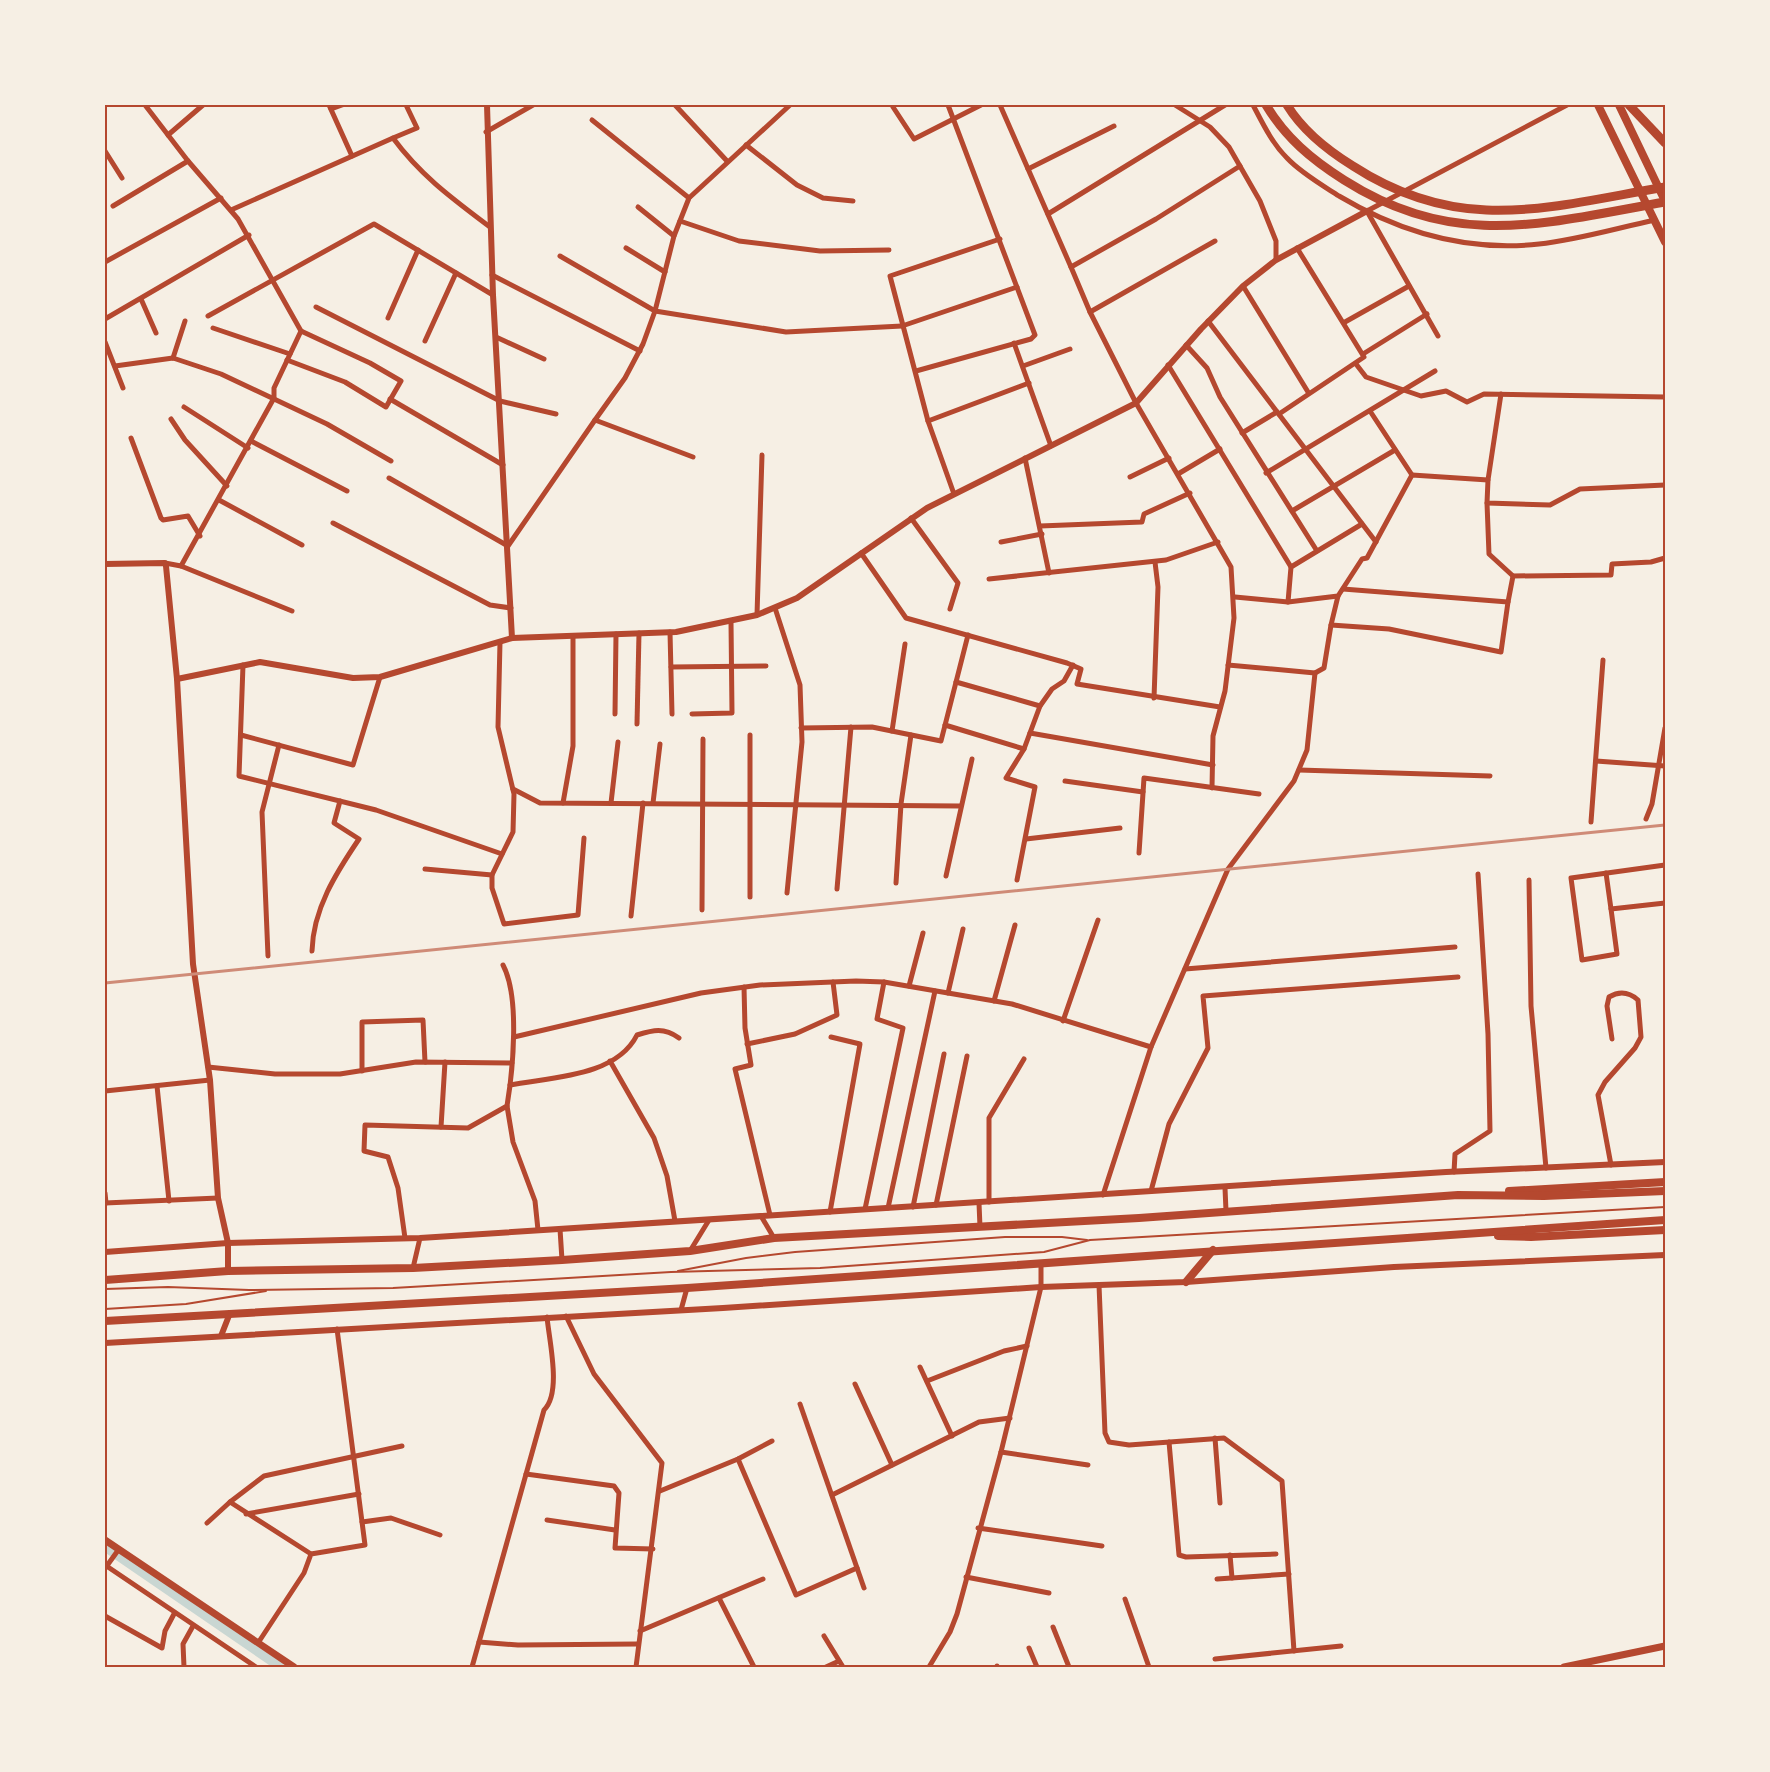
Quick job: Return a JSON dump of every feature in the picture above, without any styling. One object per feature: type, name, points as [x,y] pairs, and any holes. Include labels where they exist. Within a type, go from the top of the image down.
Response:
[{"type":"highway","points":[[1266,105],[1281,130],[1315,161],[1367,195],[1402,212],[1450,223],[1494,227],[1542,224],[1665,202],[1619,105]]},
{"type":"highway","points":[[1287,105],[1296,120],[1330,152],[1377,182],[1409,196],[1448,208],[1494,212],[1541,208],[1665,187]]},
{"type":"highway","points":[[1598,105],[1665,242]]},
{"type":"highway","points":[[1629,105],[1665,143]]},
{"type":"highway","points":[[105,1280],[228,1271],[413,1268],[562,1260],[690,1251],[774,1238],[980,1227],[1665,1182]]},
{"type":"highway","points":[[1458,1195],[1544,1196],[1665,1191]]},
{"type":"highway","points":[[105,1321],[230,1312],[687,1288],[1665,1220]]},
{"type":"highway","points":[[1460,1234],[1531,1237],[1665,1230]]},
{"type":"highway","points":[[1186,1282],[1213,1250]]},
{"type":"main road","points":[[105,1540],[294,1667]]},
{"type":"main road","points":[[1564,1667],[1665,1646]]},
{"type":"street","points":[[144,105],[249,235],[272,282],[301,331],[370,363],[401,381],[386,407],[345,382],[289,357],[213,328]]},
{"type":"street","points":[[168,135],[203,105]]},
{"type":"street","points":[[342,105],[330,107],[352,156]]},
{"type":"street","points":[[231,210],[417,128],[406,105]]},
{"type":"street","points":[[487,105],[492,295],[500,401],[512,638]]},
{"type":"street","points":[[486,132],[534,105]]},
{"type":"street","points":[[675,105],[728,161]]},
{"type":"street","points":[[508,546],[640,351],[655,311],[674,236],[689,198],[790,105]]},
{"type":"street","points":[[916,371],[1035,335],[948,105]]},
{"type":"street","points":[[893,107],[914,139],[981,105]]},
{"type":"street","points":[[1000,105],[1090,312],[1136,403],[1231,567],[1235,597],[1228,665],[1213,736],[1212,788]]},
{"type":"street","points":[[1175,105],[1202,121],[1229,147],[1260,201],[1276,241],[1276,260]]},
{"type":"street","points":[[1048,214],[1225,105]]},
{"type":"street","points":[[1253,105],[1273,141],[1288,160],[1329,190],[1367,211],[1412,232],[1436,239],[1464,244],[1502,246],[1540,244],[1655,220]]},
{"type":"street","points":[[177,679],[260,662],[353,678],[380,677],[512,638],[670,632],[731,622],[775,608],[797,598],[911,518],[954,494],[1136,403],[1208,321],[1243,286],[1276,260],[1567,105]]},
{"type":"street","points":[[592,120],[689,198]]},
{"type":"street","points":[[1028,169],[1114,126]]},
{"type":"street","points":[[393,138],[412,164],[440,190],[490,227]]},
{"type":"street","points":[[746,145],[797,185],[823,198],[853,201]]},
{"type":"street","points":[[105,152],[122,178]]},
{"type":"street","points":[[113,206],[188,161]]},
{"type":"street","points":[[1071,267],[1156,219],[1240,166]]},
{"type":"street","points":[[105,262],[221,198]]},
{"type":"street","points":[[638,207],[674,236]]},
{"type":"street","points":[[1367,211],[1438,336]]},
{"type":"street","points":[[680,220],[739,241],[820,251],[889,250]]},
{"type":"street","points":[[208,316],[374,224],[492,295]]},
{"type":"street","points":[[105,320],[249,235]]},
{"type":"street","points":[[954,494],[928,420],[890,276],[1000,239]]},
{"type":"street","points":[[1090,312],[1215,241]]},
{"type":"street","points":[[626,248],[665,272]]},
{"type":"street","points":[[1242,433],[1278,413],[1364,357],[1345,322],[1297,248]]},
{"type":"street","points":[[388,318],[418,250]]},
{"type":"street","points":[[560,256],[655,311],[786,332],[902,326],[1017,287]]},
{"type":"street","points":[[425,341],[456,273]]},
{"type":"street","points":[[492,275],[640,351]]},
{"type":"street","points":[[1243,286],[1308,393]]},
{"type":"street","points":[[1345,322],[1409,286]]},
{"type":"street","points":[[141,299],[156,333]]},
{"type":"street","points":[[316,307],[500,401],[555,414]]},
{"type":"street","points":[[1363,354],[1427,315]]},
{"type":"street","points":[[173,358],[185,321]]},
{"type":"street","points":[[1208,321],[1376,542]]},
{"type":"street","points":[[182,566],[274,398],[274,388],[301,331]]},
{"type":"street","points":[[496,337],[544,359]]},
{"type":"street","points":[[105,342],[123,388]]},
{"type":"street","points":[[1014,343],[1050,446]]},
{"type":"street","points":[[1186,345],[1207,368],[1220,397],[1317,551]]},
{"type":"street","points":[[1023,366],[1070,349]]},
{"type":"street","points":[[115,366],[173,358],[221,375],[274,398],[327,424],[391,461]]},
{"type":"street","points":[[1356,364],[1366,377],[1421,396],[1446,391],[1467,402],[1484,394],[1665,397]]},
{"type":"street","points":[[1168,365],[1291,567],[1288,602]]},
{"type":"street","points":[[1266,472],[1435,370]]},
{"type":"street","points":[[928,420],[1029,383]]},
{"type":"street","points":[[1501,394],[1488,480],[1489,554],[1513,576],[1611,575],[1612,564],[1651,562],[1665,558]]},
{"type":"street","points":[[390,399],[503,465]]},
{"type":"street","points":[[184,407],[248,448]]},
{"type":"street","points":[[1370,411],[1412,475]]},
{"type":"street","points":[[171,419],[185,440],[227,486]]},
{"type":"street","points":[[595,420],[693,457]]},
{"type":"street","points":[[131,438],[161,518],[163,520],[188,516],[200,536]]},
{"type":"street","points":[[251,441],[347,491]]},
{"type":"street","points":[[1178,474],[1220,449]]},
{"type":"street","points":[[1292,512],[1395,450]]},
{"type":"street","points":[[757,615],[762,455]]},
{"type":"street","points":[[1025,458],[1049,573]]},
{"type":"street","points":[[1130,477],[1169,458]]},
{"type":"street","points":[[1412,475],[1488,480]]},
{"type":"street","points":[[1228,665],[1315,673],[1324,668],[1330,625],[1338,596],[1376,542],[1412,475]]},
{"type":"street","points":[[390,478],[508,546]]},
{"type":"street","points":[[1487,503],[1550,505],[1580,489],[1665,485]]},
{"type":"street","points":[[1040,526],[1142,522],[1144,514],[1190,493]]},
{"type":"street","points":[[219,500],[302,545]]},
{"type":"street","points":[[911,518],[958,583],[950,609]]},
{"type":"street","points":[[333,523],[490,605],[511,608]]},
{"type":"street","points":[[1291,567],[1362,524]]},
{"type":"street","points":[[1001,542],[1042,534]]},
{"type":"street","points":[[989,579],[1155,562],[1218,542]]},
{"type":"street","points":[[861,553],[906,618],[1074,665],[1082,669],[1077,684],[1220,707]]},
{"type":"street","points":[[1154,698],[1158,587],[1155,562]]},
{"type":"street","points":[[165,563],[177,679],[193,964],[210,1080],[218,1198],[228,1243],[228,1271]]},
{"type":"street","points":[[105,564],[165,563],[182,566],[292,611]]},
{"type":"street","points":[[1330,625],[1389,629],[1501,652],[1513,576]]},
{"type":"street","points":[[1343,589],[1508,602]]},
{"type":"street","points":[[1235,597],[1288,602],[1338,596]]},
{"type":"street","points":[[775,608],[800,685],[801,728],[797,804],[787,893]]},
{"type":"street","points":[[692,714],[732,713],[731,622]]},
{"type":"street","points":[[670,632],[672,714]]},
{"type":"street","points":[[637,724],[639,633]]},
{"type":"street","points":[[615,714],[616,634]]},
{"type":"street","points":[[801,728],[872,727],[941,741],[968,635]]},
{"type":"street","points":[[563,803],[573,746],[573,636]]},
{"type":"street","points":[[500,642],[498,727],[513,789],[513,832],[492,875],[492,888],[504,924],[578,915],[584,838]]},
{"type":"street","points":[[892,731],[906,644]]},
{"type":"street","points":[[1591,822],[1602,660]]},
{"type":"street","points":[[243,665],[239,776],[376,810],[502,854]]},
{"type":"street","points":[[1017,880],[1035,787],[1006,778],[1024,749],[1040,706],[1052,689],[1064,681],[1074,665]]},
{"type":"street","points":[[671,667],[766,666]]},
{"type":"street","points":[[1103,1195],[1151,1047],[1228,869],[1294,781],[1299,770],[1307,750],[1315,673]]},
{"type":"street","points":[[241,735],[353,765],[380,677]]},
{"type":"street","points":[[956,682],[1040,706]]},
{"type":"street","points":[[945,725],[1024,749]]},
{"type":"street","points":[[837,889],[851,727]]},
{"type":"street","points":[[1646,819],[1662,766],[1665,729]]},
{"type":"street","points":[[1030,734],[1213,765]]},
{"type":"street","points":[[750,735],[748,803],[750,897]]},
{"type":"street","points":[[896,883],[901,804],[911,735]]},
{"type":"street","points":[[702,910],[703,740]]},
{"type":"street","points":[[611,803],[618,742]]},
{"type":"street","points":[[653,803],[660,744]]},
{"type":"street","points":[[268,956],[262,813],[279,745]]},
{"type":"street","points":[[946,876],[972,759]]},
{"type":"street","points":[[1596,761],[1662,766]]},
{"type":"street","points":[[1299,770],[1490,776]]},
{"type":"street","points":[[1139,853],[1144,778],[1259,795]]},
{"type":"street","points":[[1065,781],[1143,792]]},
{"type":"street","points":[[513,789],[540,803],[960,806]]},
{"type":"street","points":[[312,951],[312,930],[323,900],[359,839],[334,823],[340,801]]},
{"type":"street","points":[[631,916],[643,803]]},
{"type":"street","points":[[1026,839],[1120,828]]},
{"type":"street","points":[[1606,873],[1617,954],[1582,960],[1571,878],[1606,873],[1665,865]]},
{"type":"street","points":[[425,868],[492,875]]},
{"type":"street","points":[[1454,1172],[1455,1154],[1490,1131],[1488,1034],[1479,874]]},
{"type":"street","points":[[1529,880],[1531,1006],[1546,1168]]},
{"type":"street","points":[[1611,909],[1665,903]]},
{"type":"street","points":[[1063,1021],[1098,920]]},
{"type":"street","points":[[994,1001],[1015,925]]},
{"type":"street","points":[[948,993],[963,928]]},
{"type":"street","points":[[909,986],[923,933]]},
{"type":"street","points":[[1185,969],[1455,946]]},
{"type":"street","points":[[503,965],[509,976],[514,1037],[507,1106],[513,1142],[535,1201],[538,1230]]},
{"type":"street","points":[[1151,1191],[1169,1124],[1208,1048],[1203,996],[1458,977]]},
{"type":"street","points":[[514,1037],[701,993],[744,987],[832,982],[884,982],[994,1001],[1151,1047]]},
{"type":"street","points":[[747,1044],[795,1034],[837,1015],[832,982]]},
{"type":"street","points":[[865,1209],[903,1028],[877,1018],[884,982]]},
{"type":"street","points":[[744,987],[747,1044],[751,1065],[735,1069],[770,1215]]},
{"type":"street","points":[[888,1208],[935,991]]},
{"type":"street","points":[[1611,1164],[1598,1095],[1605,1082],[1635,1048],[1641,1036],[1638,1000],[1632,995],[1615,993],[1609,998],[1607,1006],[1612,1039]]},
{"type":"street","points":[[362,1071],[362,1022],[423,1020],[425,1062]]},
{"type":"street","points":[[510,1085],[597,1069],[630,1049],[637,1035],[655,1029],[670,1032],[679,1038]]},
{"type":"street","points":[[830,1212],[860,1044],[831,1037]]},
{"type":"street","points":[[913,1207],[944,1054]]},
{"type":"street","points":[[936,1205],[967,1056]]},
{"type":"street","points":[[989,1202],[989,1118],[1024,1059]]},
{"type":"street","points":[[610,1061],[654,1138],[666,1176],[675,1221]]},
{"type":"street","points":[[208,1067],[275,1074],[340,1074],[425,1062],[512,1063]]},
{"type":"street","points":[[441,1127],[445,1062]]},
{"type":"street","points":[[105,1091],[210,1080]]},
{"type":"street","points":[[157,1086],[169,1201]]},
{"type":"street","points":[[405,1238],[398,1188],[388,1157],[364,1151],[365,1125],[468,1128],[507,1106]]},
{"type":"street","points":[[105,1252],[228,1243],[420,1238],[1454,1172],[1665,1161]]},
{"type":"street","points":[[1224,1188],[1226,1211]]},
{"type":"street","points":[[105,1193],[105,1203],[218,1198]]},
{"type":"street","points":[[979,1203],[980,1227]]},
{"type":"street","points":[[761,1216],[774,1238]]},
{"type":"street","points":[[690,1251],[709,1220]]},
{"type":"street","points":[[560,1229],[562,1260]]},
{"type":"street","points":[[413,1268],[420,1238]]},
{"type":"street","points":[[105,1343],[1041,1287],[1186,1282],[1394,1267],[1665,1255]]},
{"type":"street","points":[[929,1667],[950,1632],[1001,1452],[1041,1287],[1041,1263]]},
{"type":"street","points":[[1099,1286],[1107,1438],[1117,1444],[1228,1439],[1282,1481],[1294,1651]]},
{"type":"street","points":[[681,1310],[687,1288]]},
{"type":"street","points":[[221,1336],[230,1312]]},
{"type":"street","points":[[566,1316],[594,1374],[661,1459],[660,1491],[653,1550],[637,1644],[636,1667]]},
{"type":"street","points":[[472,1667],[544,1410],[553,1395],[553,1368],[547,1317]]},
{"type":"street","points":[[230,1502],[311,1554],[365,1545],[337,1329]]},
{"type":"street","points":[[927,1381],[1004,1351],[1027,1346]]},
{"type":"street","points":[[920,1367],[952,1436]]},
{"type":"street","points":[[855,1384],[892,1465]]},
{"type":"street","points":[[800,1404],[864,1588]]},
{"type":"street","points":[[832,1495],[979,1422],[1010,1418]]},
{"type":"street","points":[[1215,1438],[1220,1503]]},
{"type":"street","points":[[660,1491],[738,1459],[772,1441]]},
{"type":"street","points":[[1169,1442],[1179,1555],[1186,1557],[1276,1554]]},
{"type":"street","points":[[207,1523],[264,1476],[402,1446]]},
{"type":"street","points":[[1001,1452],[1088,1465]]},
{"type":"street","points":[[738,1459],[796,1595],[857,1568]]},
{"type":"street","points":[[526,1474],[614,1486],[619,1493],[615,1548],[653,1550]]},
{"type":"street","points":[[246,1514],[358,1494]]},
{"type":"street","points":[[362,1522],[391,1518],[440,1535]]},
{"type":"street","points":[[547,1520],[615,1530]]},
{"type":"street","points":[[978,1528],[1102,1546]]},
{"type":"street","points":[[119,1550],[106,1566],[174,1614],[256,1667]]},
{"type":"street","points":[[258,1643],[304,1573],[311,1554]]},
{"type":"street","points":[[1230,1556],[1232,1578]]},
{"type":"street","points":[[1216,1579],[1290,1575]]},
{"type":"street","points":[[966,1576],[1049,1593]]},
{"type":"street","points":[[640,1631],[763,1579]]},
{"type":"street","points":[[719,1598],[754,1667]]},
{"type":"street","points":[[1125,1599],[1149,1667]]},
{"type":"street","points":[[105,1616],[162,1648],[165,1630],[174,1614]]},
{"type":"street","points":[[184,1667],[183,1644],[193,1626]]},
{"type":"street","points":[[1053,1627],[1070,1667]]},
{"type":"street","points":[[824,1636],[841,1664],[826,1667]]},
{"type":"street","points":[[479,1642],[518,1645],[637,1644]]},
{"type":"street","points":[[1215,1659],[1341,1646]]},
{"type":"street","points":[[1029,1648],[1037,1667]]},
{"type":"lane","points":[[670,1272],[746,1258],[795,1252],[1005,1237],[1062,1237],[1090,1240],[1665,1207]]},
{"type":"lane","points":[[105,1289],[393,1288],[670,1272],[820,1268],[1044,1252],[1090,1240]]},
{"type":"lane","points":[[105,1309],[186,1304],[274,1290]]},
{"type":"waterway","points":[[105,1547],[280,1667]]},
{"type":"railway","points":[[105,983],[1665,825]]}]
